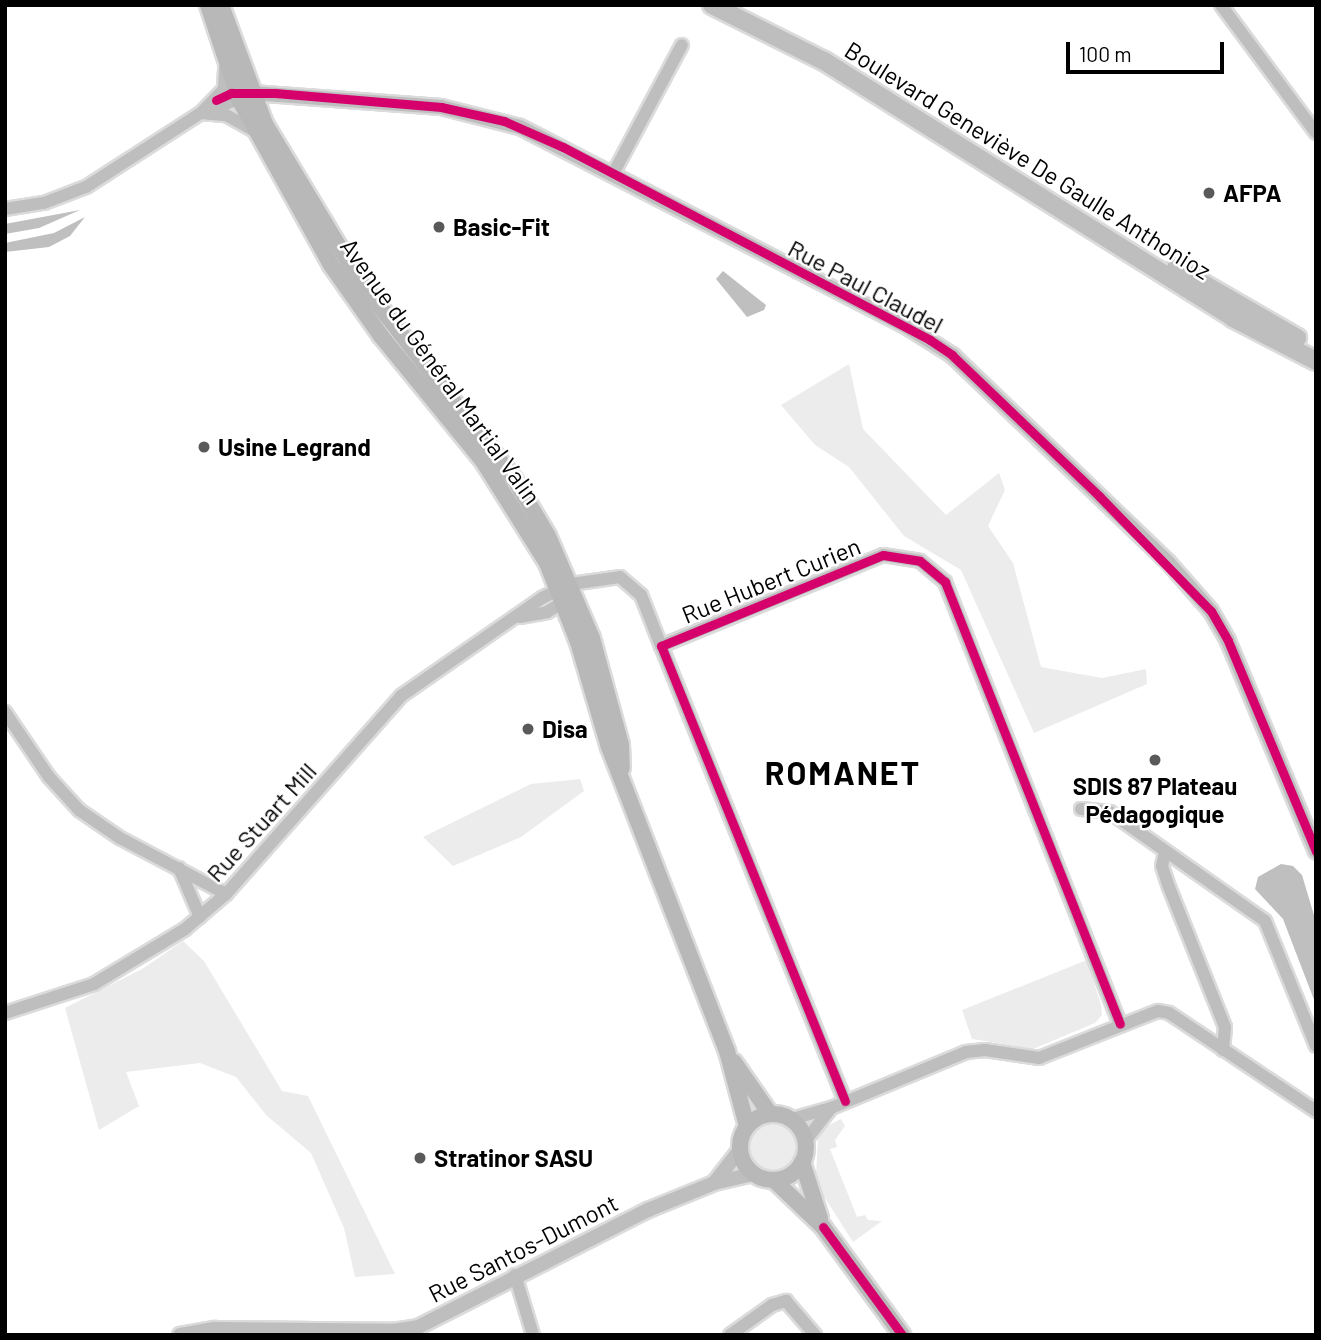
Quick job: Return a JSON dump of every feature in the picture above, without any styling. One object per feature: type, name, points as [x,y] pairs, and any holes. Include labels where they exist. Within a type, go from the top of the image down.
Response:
[{"type":"main road","name":"Avenue du Général Martial Valin","points":[[208,5],[223,53],[255,131],[331,265],[381,335],[482,461],[571,590]]},
{"type":"main road","name":"Avenue du Général Martial Valin","points":[[221,5],[242,95],[265,124],[359,280],[514,479],[571,590],[621,745],[622,771],[727,1051],[747,1126]]},
{"type":"main road","name":"Boulevard Geneviève De Gaulle Anthonioz","points":[[712,5],[824,61],[1233,317],[1316,361]]},
{"type":"main road","name":"Boulevard Geneviève De Gaulle Anthonioz","points":[[736,5],[828,52],[1237,305],[1316,348]]},
{"type":"main road","name":"Avenue du Général Martial Valin","points":[[727,1051],[770,1114]]},
{"type":"main road","points":[[823,1227],[802,1162],[806,1140],[792,1119],[770,1114],[747,1126],[740,1150],[753,1174],[774,1180],[823,1227],[902,1335]]},
{"type":"main road","points":[[774,1180],[791,1175],[802,1162]]},
{"type":"street","points":[[1221,5],[1316,133]]},
{"type":"street","points":[[613,174],[682,45]]},
{"type":"street","points":[[5,209],[44,203],[86,187],[201,113],[216,100],[227,79],[223,53]]},
{"type":"street","points":[[216,100],[242,95]]},
{"type":"street","points":[[201,113],[242,95]]},
{"type":"street","name":"Rue Paul Claudel","points":[[242,95],[474,113],[520,127],[930,340],[952,355],[1100,496],[1211,611],[1228,641],[1316,851]]},
{"type":"street","points":[[201,113],[226,115],[255,131]]},
{"type":"street","name":"Rue Hubert Curien","points":[[661,646],[883,555],[902,555],[935,569],[945,582],[1120,1024]]},
{"type":"street","name":"Rue Hubert Curien","points":[[571,590],[620,577],[632,584],[641,594],[845,1101]]},
{"type":"street","name":"Rue Stuart Mill","points":[[5,1013],[94,984],[144,958],[200,917],[226,894],[401,696],[452,657],[520,617],[543,613],[571,590]]},
{"type":"street","points":[[5,712],[29,748],[79,810],[120,838],[226,894]]},
{"type":"street","points":[[1081,808],[1110,813],[1265,922],[1316,1046]]},
{"type":"street","points":[[1165,852],[1161,866],[1225,1027],[1223,1050]]},
{"type":"street","points":[[179,868],[200,917]]},
{"type":"street","points":[[792,1119],[831,1108],[966,1052],[985,1050],[1039,1058],[1151,1013],[1170,1013],[1316,1111]]},
{"type":"street","points":[[806,1140],[831,1108]]},
{"type":"street","name":"Rue Santos-Dumont","points":[[714,1183],[740,1150]]},
{"type":"street","name":"Rue Santos-Dumont","points":[[180,1335],[215,1329],[393,1331],[418,1327],[465,1306],[515,1275],[592,1235],[714,1183],[753,1174]]},
{"type":"street","points":[[515,1275],[533,1335]]},
{"type":"street","points":[[730,1335],[772,1305],[786,1301],[798,1311],[816,1335]]},
{"type":"shaded area","points":[[80,210],[39,228],[5,234],[5,224]]},
{"type":"shaded area","points":[[85,217],[70,236],[49,247],[5,252],[5,243],[54,233]]},
{"type":"shaded area","points":[[723,271],[766,305],[764,310],[747,317],[716,279]]},
{"type":"shaded area","points":[[849,364],[863,429],[946,515],[999,473],[1005,490],[988,526],[1013,563],[1041,667],[1102,678],[1146,669],[1147,684],[1034,733],[961,570],[904,536],[849,467],[815,445],[781,405]]},
{"type":"shaded area","points":[[580,779],[584,791],[521,837],[453,866],[423,837],[531,784]]},
{"type":"shaded area","points":[[1281,864],[1293,866],[1302,875],[1316,922],[1316,1005],[1283,919],[1255,889],[1258,877]]},
{"type":"shaded area","points":[[183,941],[204,961],[282,1091],[308,1096],[395,1274],[355,1277],[344,1228],[311,1153],[266,1115],[236,1077],[200,1063],[126,1072],[139,1106],[99,1130],[65,1008],[142,969]]},
{"type":"shaded area","points":[[1087,960],[1101,1005],[1102,1015],[1095,1023],[1033,1049],[972,1039],[962,1010]]},
{"type":"shaded area","points":[[841,1119],[845,1126],[835,1140],[837,1147],[830,1149],[857,1217],[865,1215],[868,1220],[882,1221],[853,1242],[823,1195],[816,1175],[818,1138],[823,1128]]},
{"type":"shaded area","points":[[774,1124],[791,1131],[798,1148],[791,1165],[774,1172],[757,1165],[750,1148],[757,1131]]},
{"type":"cycle path","points":[[216,100],[231,93],[275,93],[441,107],[504,121],[563,147],[930,340],[952,355],[1099,496],[1211,611],[1228,641],[1316,851]]},
{"type":"cycle path","points":[[845,1101],[661,646],[883,555],[920,561],[945,582],[1120,1024]]},
{"type":"cycle path","points":[[823,1227],[902,1335]]},
{"type":"place","name":"AFPA","points":[[1209,193]]},
{"type":"place","name":"Basic-Fit","points":[[439,227]]},
{"type":"place","name":"Usine Legrand","points":[[204,447]]},
{"type":"place","name":"Disa","points":[[528,729]]},
{"type":"place","name":"SDIS 87 Plateau Pédagogique","points":[[1155,760]]},
{"type":"place","name":"Stratinor SASU","points":[[420,1158]]},
{"type":"district","name":"ROMANET","points":[[843,772]]}]
